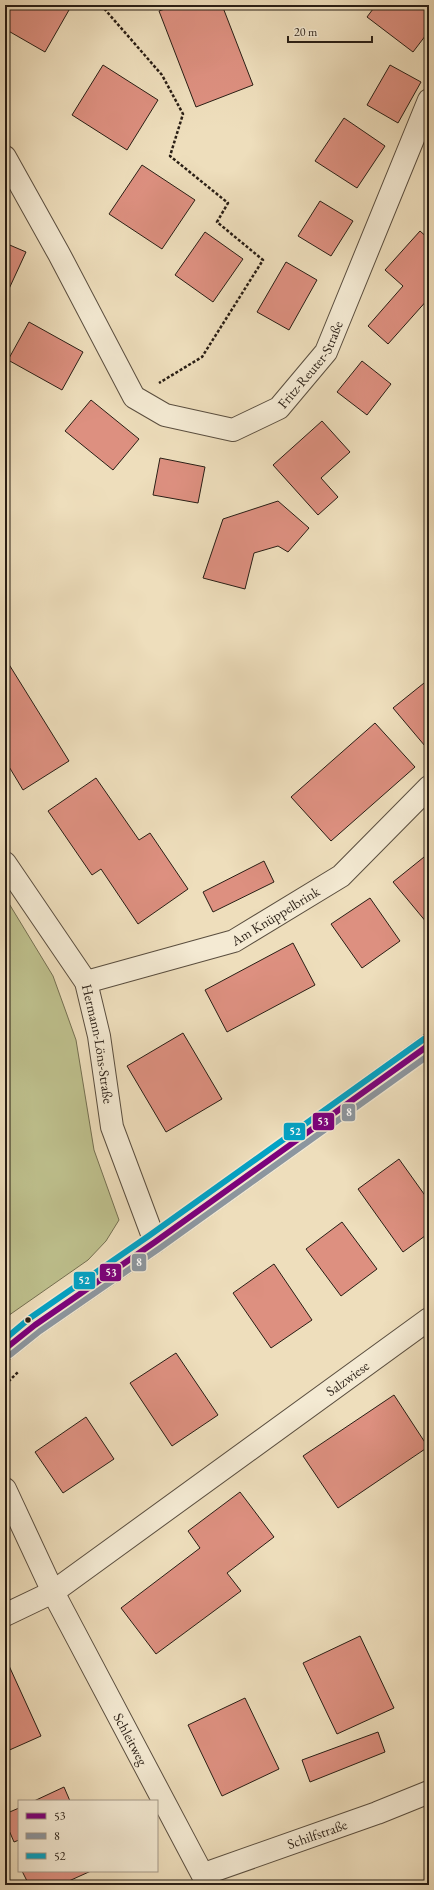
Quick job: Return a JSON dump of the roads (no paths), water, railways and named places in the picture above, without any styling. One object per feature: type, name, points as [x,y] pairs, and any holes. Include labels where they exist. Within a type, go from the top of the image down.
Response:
[{"type":"street","name":"Fritz-Reuter-Straße","points":[[5,157],[59,254],[134,397],[165,415],[233,430],[278,408],[326,352],[429,100]]},
{"type":"street","name":"Am Knüppelbrink","points":[[86,982],[234,941],[341,876],[429,787]]},
{"type":"street","name":"Hermann-Löns-Straße","points":[[5,863],[86,982],[100,1036],[112,1127],[154,1242]]},
{"type":"street","points":[[5,1349],[35,1325],[154,1242],[429,1045]]},
{"type":"street","name":"Salzwiese","points":[[53,1592],[429,1319]]},
{"type":"street","name":"Schleitweg","points":[[5,1489],[53,1592],[206,1880]]},
{"type":"street","points":[[5,1615],[53,1592]]},
{"type":"street","name":"Schilfstraße","points":[[206,1880],[429,1792]]}]
